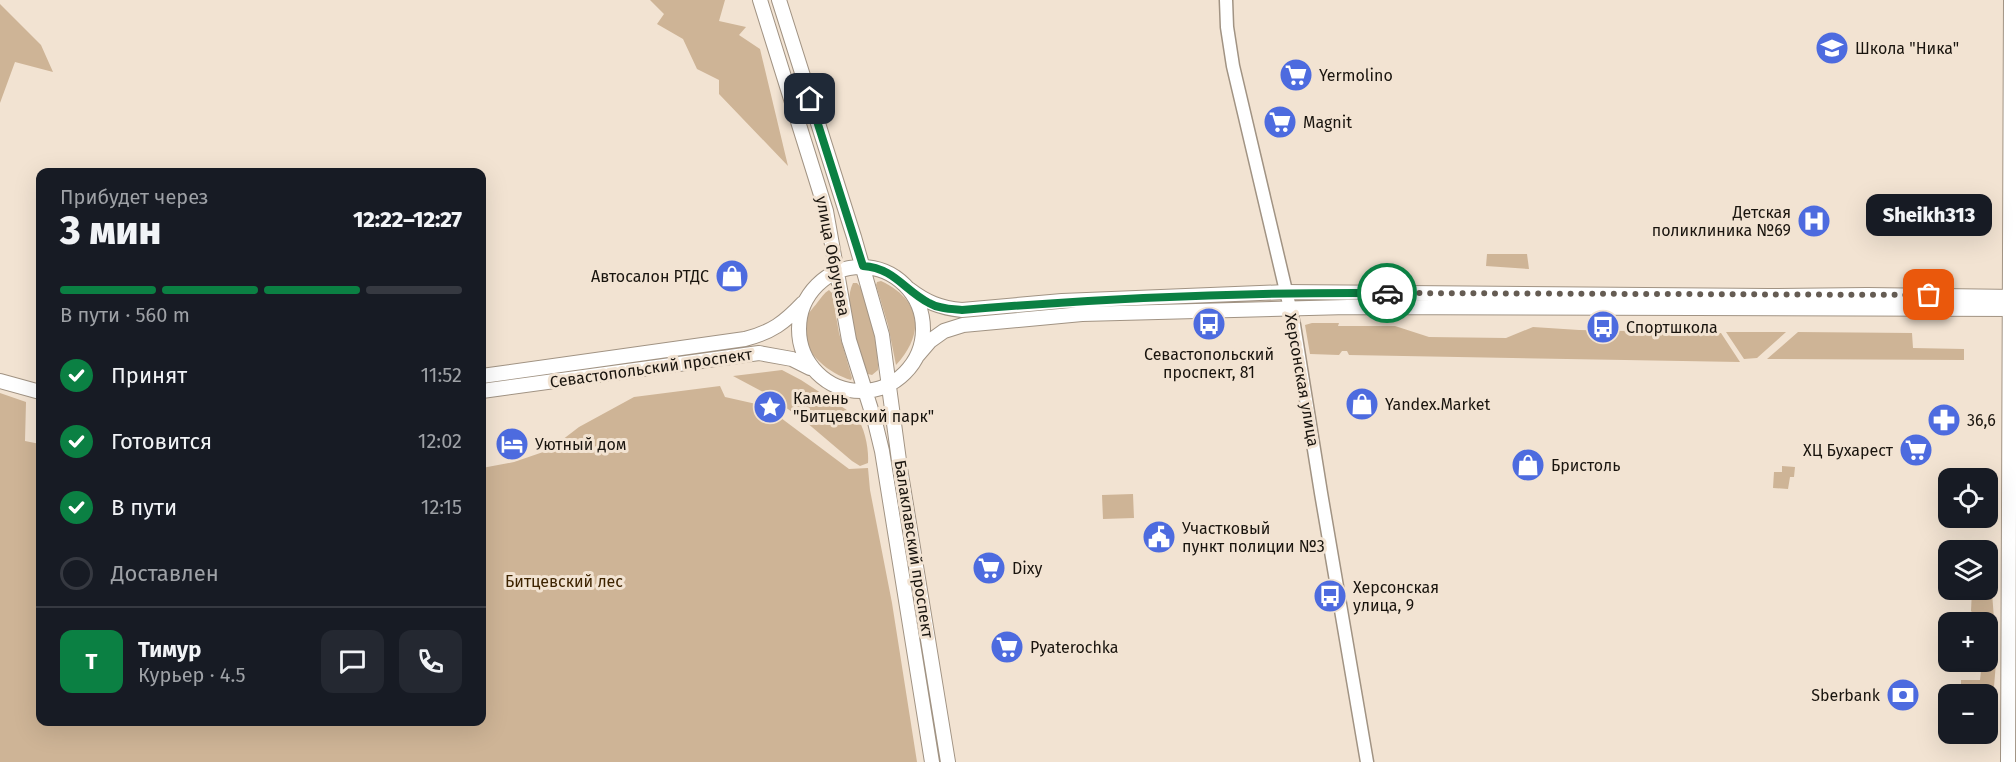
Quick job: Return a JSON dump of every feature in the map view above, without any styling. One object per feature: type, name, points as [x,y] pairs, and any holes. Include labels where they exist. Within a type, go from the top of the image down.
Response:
[{"type":"main road","name":"улица Обручева","points":[[760,0],[818,181],[833,243],[849,340]]},
{"type":"main road","name":"улица Обручева","points":[[779,0],[863,266],[882,335]]},
{"type":"main road","points":[[2008,762],[2013,303],[2011,0]]},
{"type":"main road","points":[[837,272],[854,267],[872,266],[891,274],[931,304],[945,309],[962,310],[1062,301],[1286,292],[1878,295],[2013,303]]},
{"type":"main road","name":"Севастопольский проспект","points":[[486,375],[760,335],[779,326],[819,285],[837,272]]},
{"type":"main road","points":[[909,289],[917,299],[925,324],[924,338],[918,355]]},
{"type":"main road","points":[[804,302],[798,334],[805,356],[817,373]]},
{"type":"main road","points":[[866,393],[890,383],[909,366],[930,341],[944,331],[963,325],[987,322],[1083,314],[1289,308],[2013,303]]},
{"type":"main road","name":"Балаклавский проспект","points":[[882,335],[900,468],[948,762]]},
{"type":"main road","name":"Балаклавский проспект","points":[[849,340],[882,451],[932,762]]},
{"type":"main road","name":"Севастопольский проспект","points":[[486,390],[759,353],[792,359],[842,387],[858,393],[866,393]]},
{"type":"main road","points":[[0,373],[36,382]]},
{"type":"main road","points":[[0,381],[36,391]]},
{"type":"street","name":"Херсонская улица","points":[[1226,0],[1229,44],[1235,74],[1300,354],[1321,493],[1367,762]]},
{"type":"green space","points":[[650,0],[725,0],[719,21],[746,27],[739,35],[760,49],[788,166],[719,94],[719,80],[697,69],[683,39],[657,24],[664,14]]},
{"type":"green space","points":[[0,4],[41,45],[53,72],[15,62],[0,103]]},
{"type":"green space","points":[[1487,254],[1527,254],[1529,269],[1486,266]]},
{"type":"green space","points":[[881,281],[905,298],[915,318],[912,341],[896,365],[888,325],[876,285]]},
{"type":"green space","points":[[853,283],[857,283],[861,289],[872,321],[878,370],[872,375],[868,374],[864,365],[852,329],[849,303]]},
{"type":"green space","points":[[829,290],[832,293],[851,380],[832,372],[816,358],[805,340],[804,330],[807,317]]},
{"type":"green space","points":[[1339,323],[1338,326],[1395,326],[1429,337],[1506,338],[1533,327],[1721,333],[1740,362],[1349,355],[1347,351],[1342,351],[1339,355],[1310,354],[1305,325]]},
{"type":"green space","points":[[1726,332],[1786,332],[1757,358],[1744,359]]},
{"type":"green space","points":[[1798,332],[1912,333],[1913,348],[1964,349],[1964,360],[1767,359]]},
{"type":"green space","points":[[782,370],[856,416],[866,439],[868,463],[860,466],[852,461],[806,422],[767,394],[733,376]]},
{"type":"green space","name":"Битцевский лес","points":[[720,386],[725,397],[765,406],[849,469],[868,468],[917,762],[0,762],[0,393],[26,402],[25,441],[36,443],[36,726],[486,726],[486,467],[514,462],[549,450],[579,427],[634,397]]},
{"type":"green space","points":[[1782,466],[1795,467],[1794,477],[1790,477],[1788,489],[1773,488],[1774,472],[1782,472]]},
{"type":"green space","points":[[1133,494],[1134,518],[1103,519],[1102,495]]},
{"type":"green space","points":[[1972,600],[1993,600],[1993,612],[1971,611]]},
{"type":"green space","points":[[1981,672],[1995,672],[1994,684],[1961,684],[1961,680],[1980,680]]},
{"type":"way so far","points":[[1387,293],[1929,295]]},
{"type":"place","name":"Школа \"Ника\"","points":[[1832,48]]},
{"type":"place","name":"Yermolino","points":[[1296,75]]},
{"type":"place","name":"Magnit","points":[[1280,122]]},
{"type":"place","name":"Детская поликлиника №69","points":[[1814,221]]},
{"type":"place","name":"Автосалон РТДС","points":[[732,276]]},
{"type":"place","name":"Sheikh313","points":[[1929,295]]},
{"type":"place","name":"Севастопольский проспект, 81","points":[[1209,324]]},
{"type":"place","name":"Спортшкола","points":[[1603,327]]},
{"type":"place","name":"Yandex.Market","points":[[1362,404]]},
{"type":"place","name":"Камень \"Битцевский парк\"","points":[[770,407]]},
{"type":"place","name":"36,6","points":[[1944,420]]},
{"type":"place","name":"Уютный дом","points":[[512,444]]},
{"type":"place","name":"ХЦ Бухарест","points":[[1916,450]]},
{"type":"place","name":"Бристоль","points":[[1528,465]]},
{"type":"place","name":"Участковый пункт полиции №3","points":[[1159,537]]},
{"type":"place","name":"Dixy","points":[[989,568]]},
{"type":"place","name":"Херсонская улица, 9","points":[[1330,596]]},
{"type":"place","name":"Pyaterochka","points":[[1007,647]]},
{"type":"place","name":"Sberbank","points":[[1903,695]]},
{"type":"route","points":[[810,99],[863,266],[872,266],[891,274],[920,298],[945,309],[962,310],[1062,301],[1206,294],[1387,293]]}]
